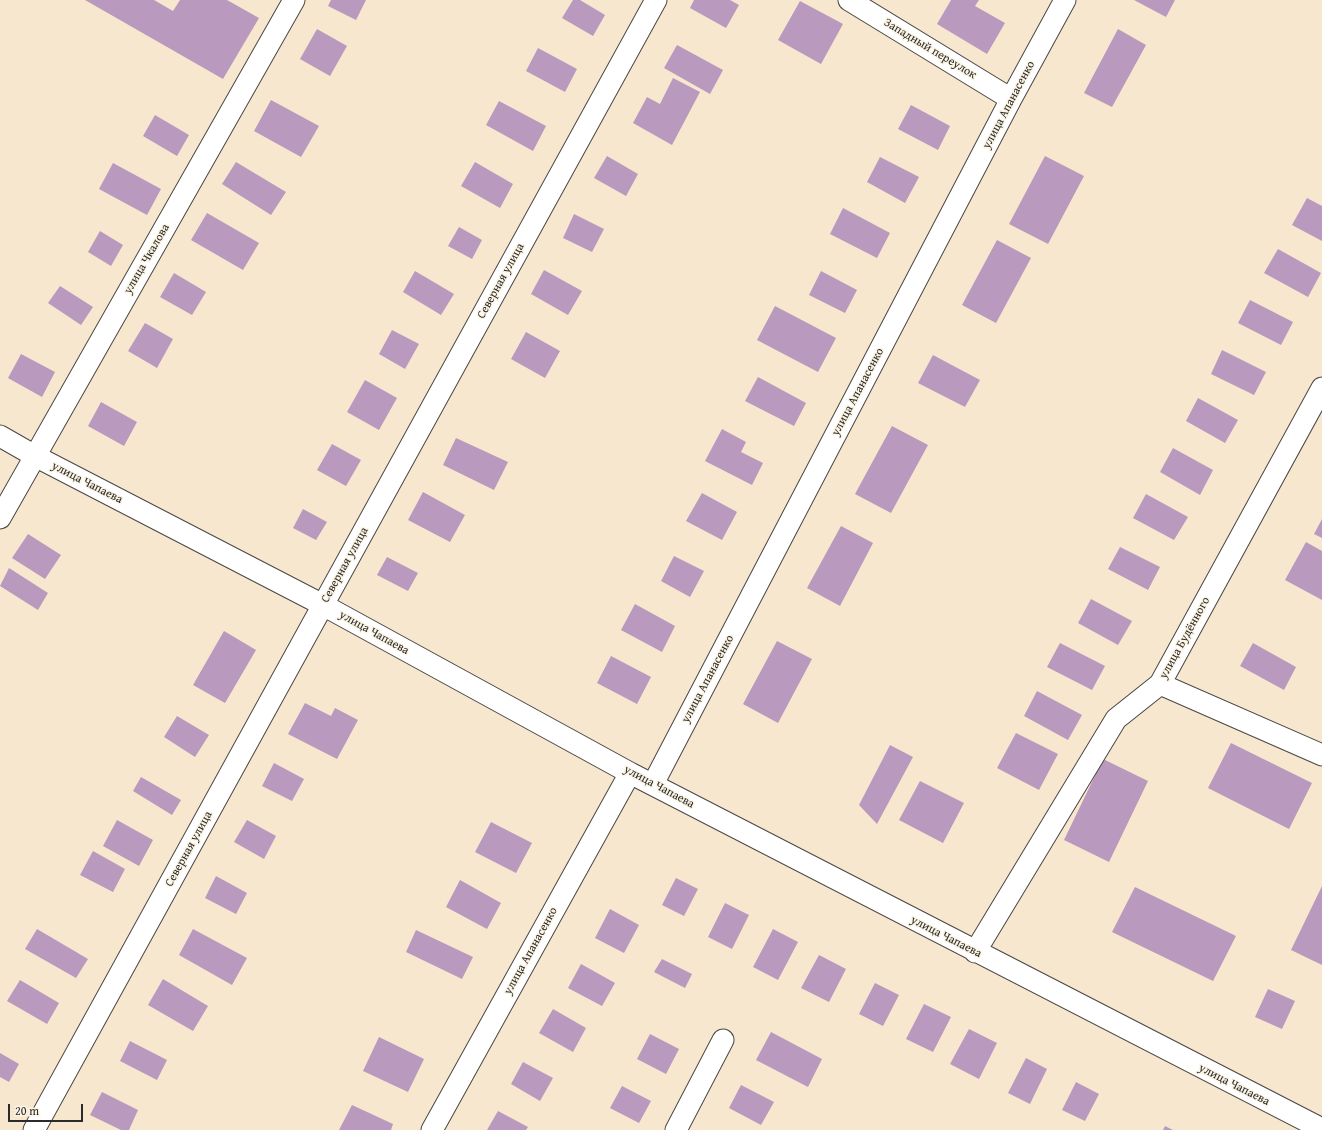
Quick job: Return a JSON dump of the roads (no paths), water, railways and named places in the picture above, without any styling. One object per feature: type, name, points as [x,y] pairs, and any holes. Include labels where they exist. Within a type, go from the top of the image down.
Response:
[{"type":"street","name":"улица Чкалова","points":[[0,518],[294,0]]},
{"type":"street","name":"Северная улица","points":[[34,1130],[656,0]]},
{"type":"street","name":"Западный переулок","points":[[849,0],[1011,99]]},
{"type":"street","name":"улица Апанасенко","points":[[652,784],[1011,99],[1065,0]]},
{"type":"street","name":"улица Будённого","points":[[975,952],[1116,719],[1160,684],[1322,388]]},
{"type":"street","name":"улица Чапаева","points":[[0,436],[35,456],[323,605],[630,773],[975,952],[1322,1129]]},
{"type":"street","points":[[1160,684],[1322,755]]},
{"type":"street","name":"улица Апанасенко","points":[[432,1130],[630,773]]},
{"type":"street","points":[[676,1130],[724,1040]]}]
